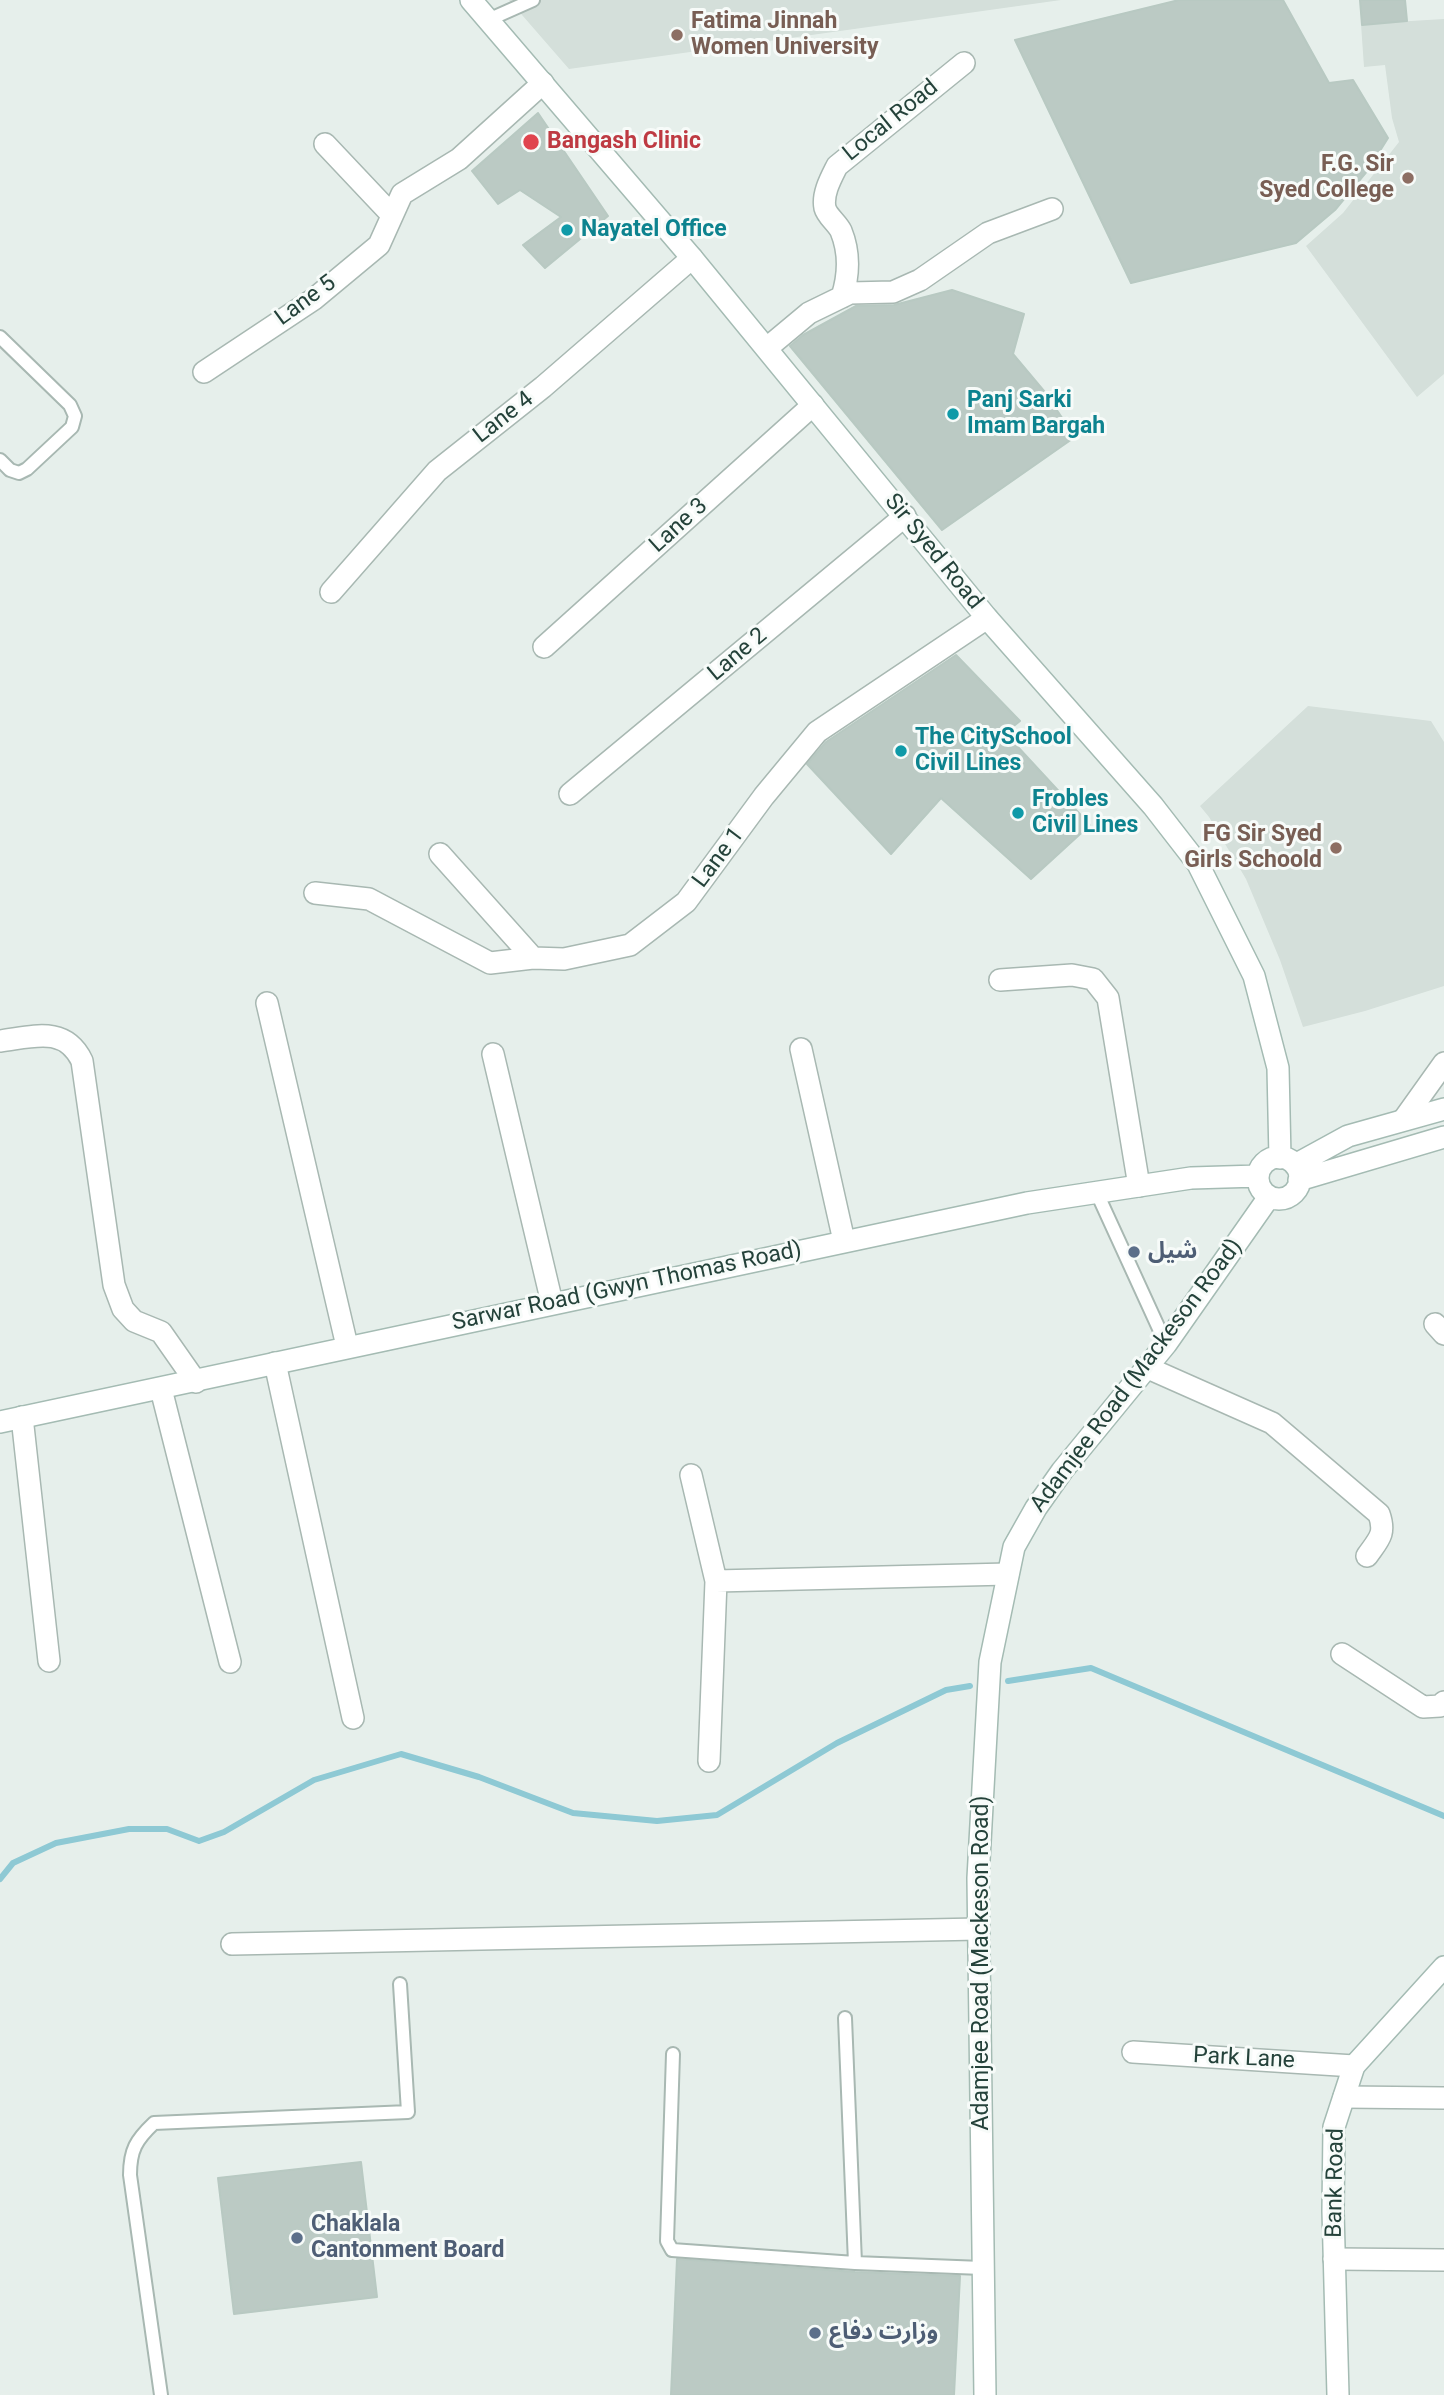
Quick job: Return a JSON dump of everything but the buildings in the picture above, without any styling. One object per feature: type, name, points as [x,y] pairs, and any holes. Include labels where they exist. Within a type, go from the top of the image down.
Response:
[{"type":"street","name":"Sir Syed Road","points":[[471,0],[692,258],[987,618],[1153,806],[1198,864],[1254,976],[1278,1068],[1291,1168]]},
{"type":"street","name":"Local Road","points":[[842,297],[848,257],[841,230],[825,209],[827,187],[837,166],[964,63]]},
{"type":"street","name":"Lane 5","points":[[204,372],[314,299],[379,245],[402,194],[458,159],[543,83]]},
{"type":"street","points":[[325,144],[392,215]]},
{"type":"street","points":[[767,348],[810,313],[850,293],[893,292],[920,280],[988,233],[1052,209]]},
{"type":"street","name":"Lane 4","points":[[331,592],[437,471],[543,387],[692,258]]},
{"type":"street","name":"Lane 3","points":[[544,647],[813,405]]},
{"type":"street","name":"Lane 2","points":[[570,794],[905,516]]},
{"type":"street","name":"Lane 1","points":[[315,893],[369,899],[490,963],[533,958],[564,959],[630,945],[686,902],[764,796],[817,733],[987,618]]},
{"type":"street","points":[[440,854],[533,958]]},
{"type":"street","points":[[1000,979],[1072,975],[1093,979],[1108,998],[1139,1186]]},
{"type":"street","points":[[267,1003],[347,1346]]},
{"type":"street","points":[[0,1041],[44,1035],[64,1039],[75,1047],[82,1061],[114,1285],[123,1309],[134,1321],[160,1332],[196,1382]]},
{"type":"street","points":[[801,1049],[844,1241]]},
{"type":"street","points":[[493,1054],[552,1303]]},
{"type":"street","points":[[1404,1119],[1444,1063]]},
{"type":"street","points":[[1291,1168],[1348,1136],[1444,1109]]},
{"type":"street","points":[[1291,1168],[1297,1188],[1285,1198],[1269,1197],[1259,1185],[1258,1177],[1265,1163],[1272,1158],[1291,1168],[1444,1137]]},
{"type":"street","name":"Sarwar Road (Gwyn Thomas Road)","points":[[0,1422],[844,1241],[1096,1191],[1191,1178],[1258,1177]]},
{"type":"street","name":"Adamjee Road (Mackeson Road)","points":[[985,2395],[978,1878],[990,1662],[1014,1547],[1036,1507],[1062,1471],[1148,1368],[1269,1197]]},
{"type":"street","points":[[275,1363],[353,1718]]},
{"type":"street","points":[[1148,1368],[1272,1423],[1379,1514],[1383,1527],[1381,1537],[1367,1556]]},
{"type":"street","points":[[161,1389],[230,1662]]},
{"type":"street","points":[[22,1417],[49,1661]]},
{"type":"street","points":[[691,1475],[716,1580],[709,1761]]},
{"type":"street","points":[[716,1580],[1008,1574]]},
{"type":"street","points":[[1342,1654],[1423,1707],[1440,1706],[1444,1702]]},
{"type":"street","points":[[232,1944],[979,1929]]},
{"type":"street","name":"Bank Road","points":[[1338,2395],[1334,2127],[1354,2066],[1444,1968]]},
{"type":"street","name":"Park Lane","points":[[1133,2052],[1354,2066]]},
{"type":"street","points":[[1344,2098],[1444,2098]]},
{"type":"street","points":[[1334,2259],[1444,2260]]},
{"type":"lane","points":[[488,20],[533,0]]},
{"type":"lane","points":[[0,337],[70,405],[75,416],[72,427],[27,469],[19,473],[10,470],[0,460]]},
{"type":"lane","points":[[1096,1191],[1166,1344]]},
{"type":"lane","points":[[161,2395],[130,2175],[130,2156],[142,2134],[154,2123],[408,2112],[400,1984]]},
{"type":"lane","points":[[845,2018],[855,2263]]},
{"type":"lane","points":[[673,2054],[667,2241],[672,2250],[855,2263],[982,2268]]},
{"type":"shaded area","name":"Fatima Jinnah Women University","points":[[509,0],[1061,0],[569,69]]},
{"type":"shaded area","name":"F.G. Sir Syed College","points":[[1444,19],[1444,374],[1417,397],[1306,246],[1343,213],[1399,142],[1392,118],[1385,65],[1364,67],[1361,24]]},
{"type":"shaded area","name":"FG Sir Syed Girls Schoold","points":[[1308,706],[1431,721],[1444,742],[1444,986],[1303,1027],[1280,960],[1246,879],[1200,806]]},
{"type":"waterway","points":[[1008,1681],[1091,1668],[1444,1816]]},
{"type":"waterway","points":[[0,1879],[13,1863],[56,1843],[129,1829],[167,1829],[199,1841],[224,1832],[314,1780],[401,1754],[479,1777],[573,1813],[657,1821],[717,1815],[837,1743],[946,1690],[970,1686]]},
{"type":"place","name":"Fatima Jinnah Women University","points":[[677,35]]},
{"type":"place","name":"Bangash Clinic","points":[[531,142]]},
{"type":"place","name":"F.G. Sir Syed College","points":[[1408,178]]},
{"type":"place","name":"Nayatel Office","points":[[567,230]]},
{"type":"place","name":"Panj Sarki Imam Bargah","points":[[953,414]]},
{"type":"place","name":"The CitySchool Civil Lines","points":[[901,751]]},
{"type":"place","name":"Frobles Civil Lines","points":[[1018,813]]},
{"type":"place","name":"FG Sir Syed Girls Schoold","points":[[1336,848]]},
{"type":"place","name":"شیل","points":[[1134,1252]]},
{"type":"place","name":"Chaklala Cantonment Board","points":[[297,2238]]},
{"type":"place","name":"وزارت دفاع","points":[[815,2333]]}]
